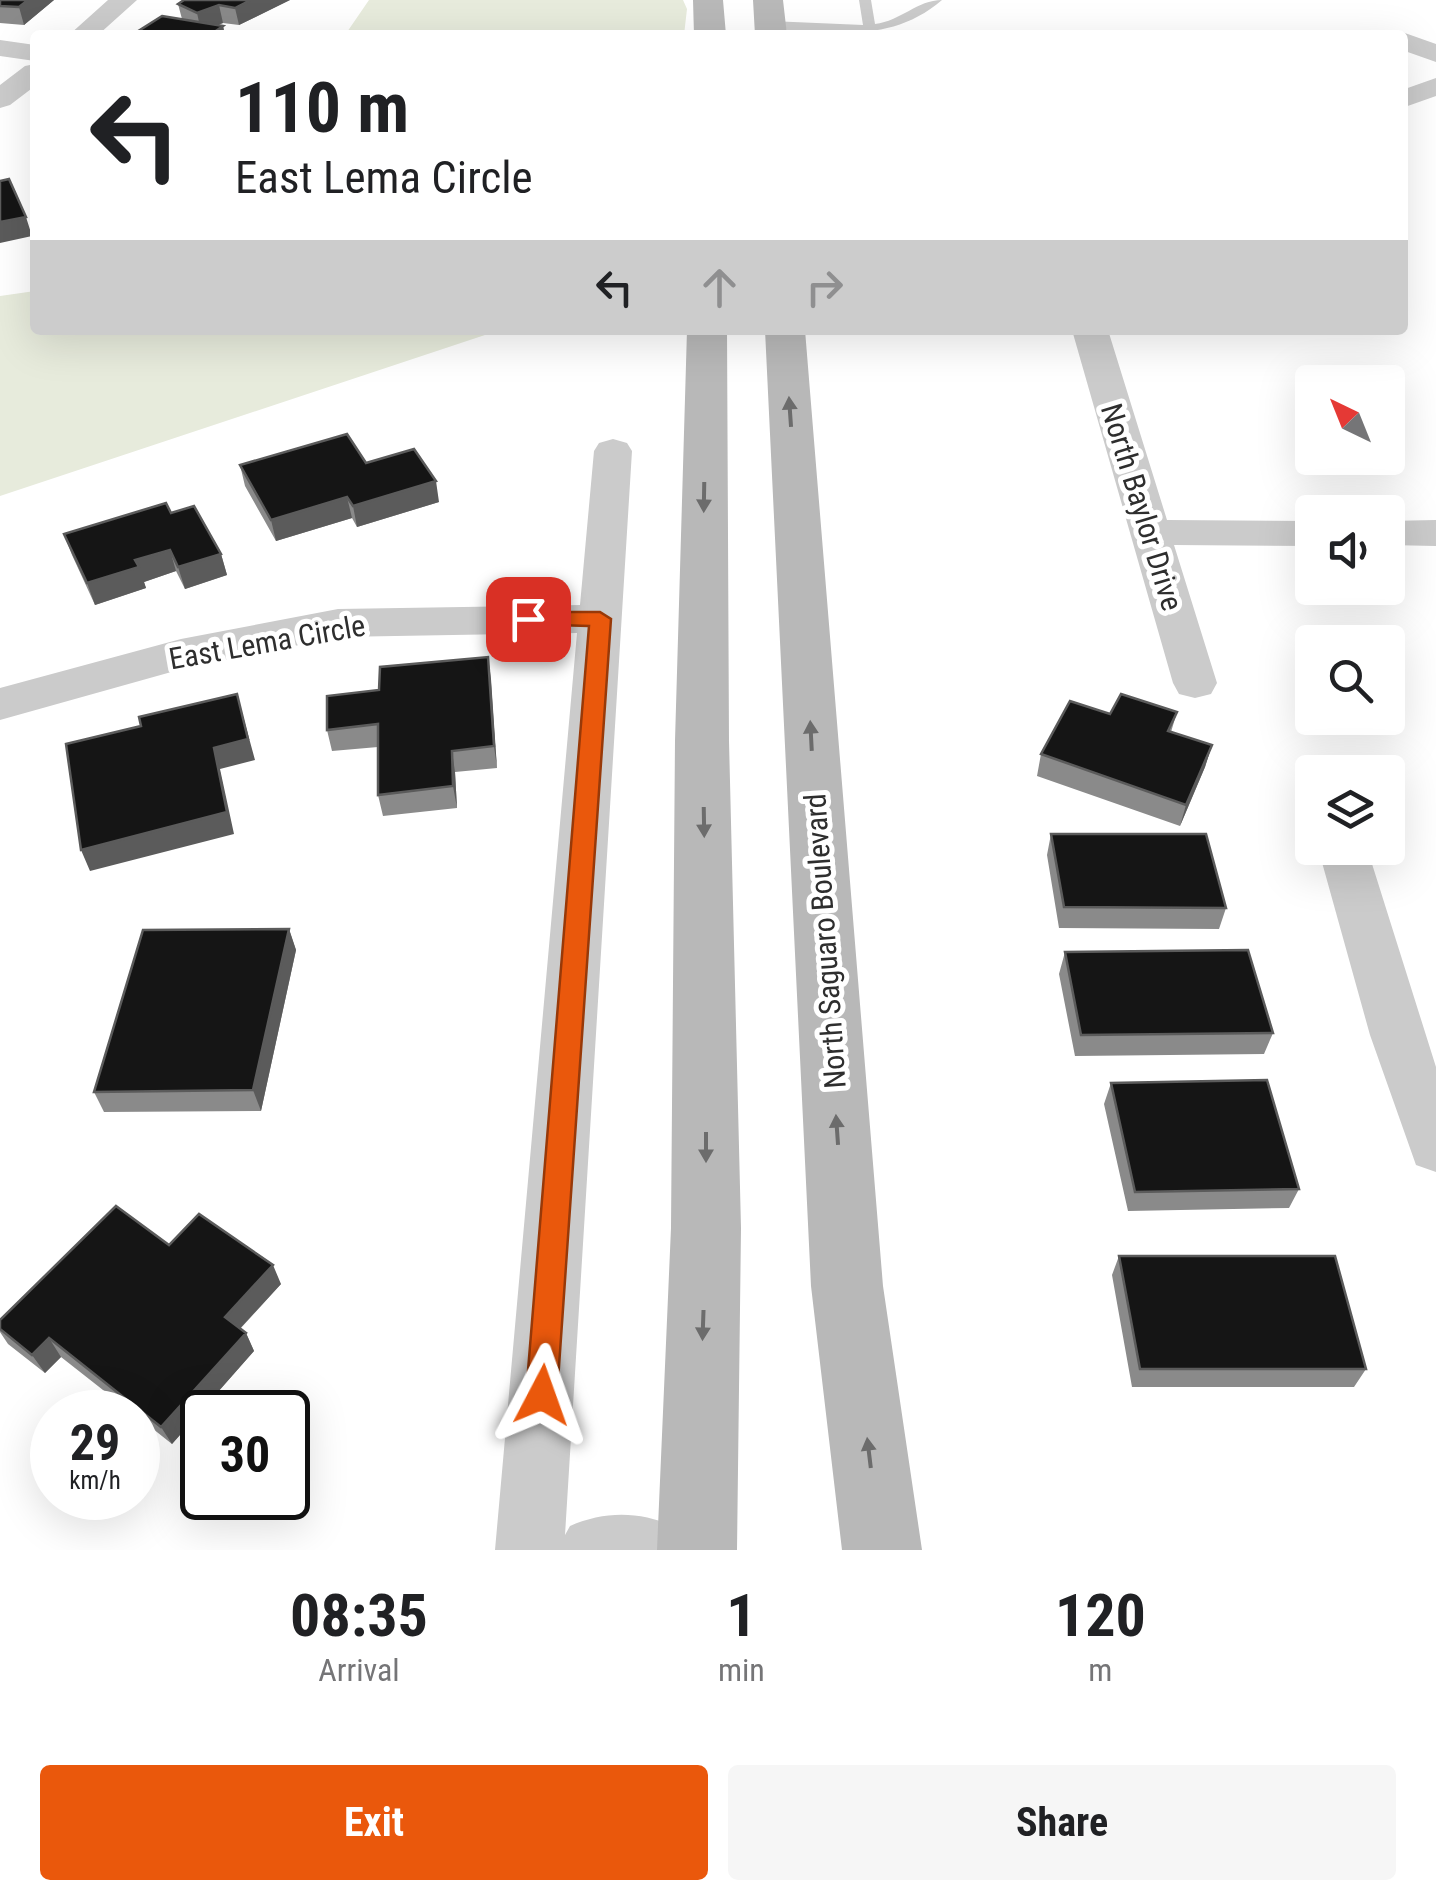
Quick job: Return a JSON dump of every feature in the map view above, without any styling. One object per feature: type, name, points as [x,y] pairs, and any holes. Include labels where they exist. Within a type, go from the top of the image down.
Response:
[{"type":"main road","points":[[708,0],[710,30]]},
{"type":"main road","points":[[697,1550],[706,1228],[702,645],[707,335]]},
{"type":"main road","name":"North Saguaro Boulevard","points":[[785,335],[847,1286],[882,1550]]},
{"type":"street","points":[[88,30],[124,0]]},
{"type":"street","points":[[1408,42],[1436,54]]},
{"type":"street","points":[[0,48],[30,51]]},
{"type":"street","points":[[0,99],[30,76]]},
{"type":"street","points":[[1408,98],[1436,86]]},
{"type":"street","name":"North Baylor Drive","points":[[1091,335],[1195,684]]},
{"type":"street","points":[[530,1550],[613,451]]},
{"type":"street","points":[[1150,532],[1295,533]]},
{"type":"street","points":[[1405,533],[1436,533]]},
{"type":"street","name":"East Lema Circle","points":[[0,704],[182,654],[338,624],[600,619]]},
{"type":"street","points":[[1347,865],[1397,1036],[1436,1146]]},
{"type":"street","points":[[594,1550],[649,1550]]},
{"type":"lane","points":[[865,0],[870,28]]},
{"type":"lane","points":[[770,20],[870,28],[896,25],[936,0]]},
{"type":"shaded area","points":[[369,0],[683,0],[687,9],[685,30],[348,30]]},
{"type":"shaded area","points":[[30,292],[30,335],[485,335],[0,496],[0,296]]},
{"type":"building","points":[[0,0],[28,0],[19,7],[0,6]]},
{"type":"building","points":[[184,0],[251,0],[235,8],[219,5],[197,13],[178,4]]},
{"type":"building","points":[[162,16],[223,26],[217,30],[140,30]]},
{"type":"building","points":[[9,179],[26,217],[0,222],[0,181]]},
{"type":"building","points":[[347,434],[366,463],[414,449],[436,481],[353,506],[347,497],[271,520],[240,465]]},
{"type":"building","points":[[166,503],[171,513],[194,506],[221,554],[178,567],[170,550],[135,560],[139,567],[87,583],[64,534]]},
{"type":"building","points":[[488,657],[494,746],[452,751],[453,786],[378,795],[378,724],[327,730],[327,696],[379,690],[380,667]]},
{"type":"building","points":[[237,694],[248,739],[214,748],[227,812],[81,850],[66,744],[141,726],[139,717]]},
{"type":"building","points":[[1121,694],[1177,712],[1168,731],[1212,745],[1186,805],[1041,754],[1070,701],[1110,714]]},
{"type":"building","points":[[1051,834],[1206,834],[1226,908],[1064,907]]},
{"type":"building","points":[[289,929],[253,1090],[94,1092],[143,930]]},
{"type":"building","points":[[1248,950],[1273,1033],[1081,1035],[1065,952]]},
{"type":"building","points":[[1267,1080],[1299,1189],[1135,1192],[1111,1083]]},
{"type":"building","points":[[116,1206],[169,1245],[199,1214],[273,1265],[225,1317],[246,1333],[194,1390],[180,1390],[180,1406],[161,1427],[160,1390],[114,1390],[49,1338],[32,1355],[0,1329],[0,1320]]},
{"type":"building","points":[[1119,1256],[1335,1256],[1366,1369],[1140,1369]]},
{"type":"route","points":[[528,619],[600,619],[542,1395]]}]
